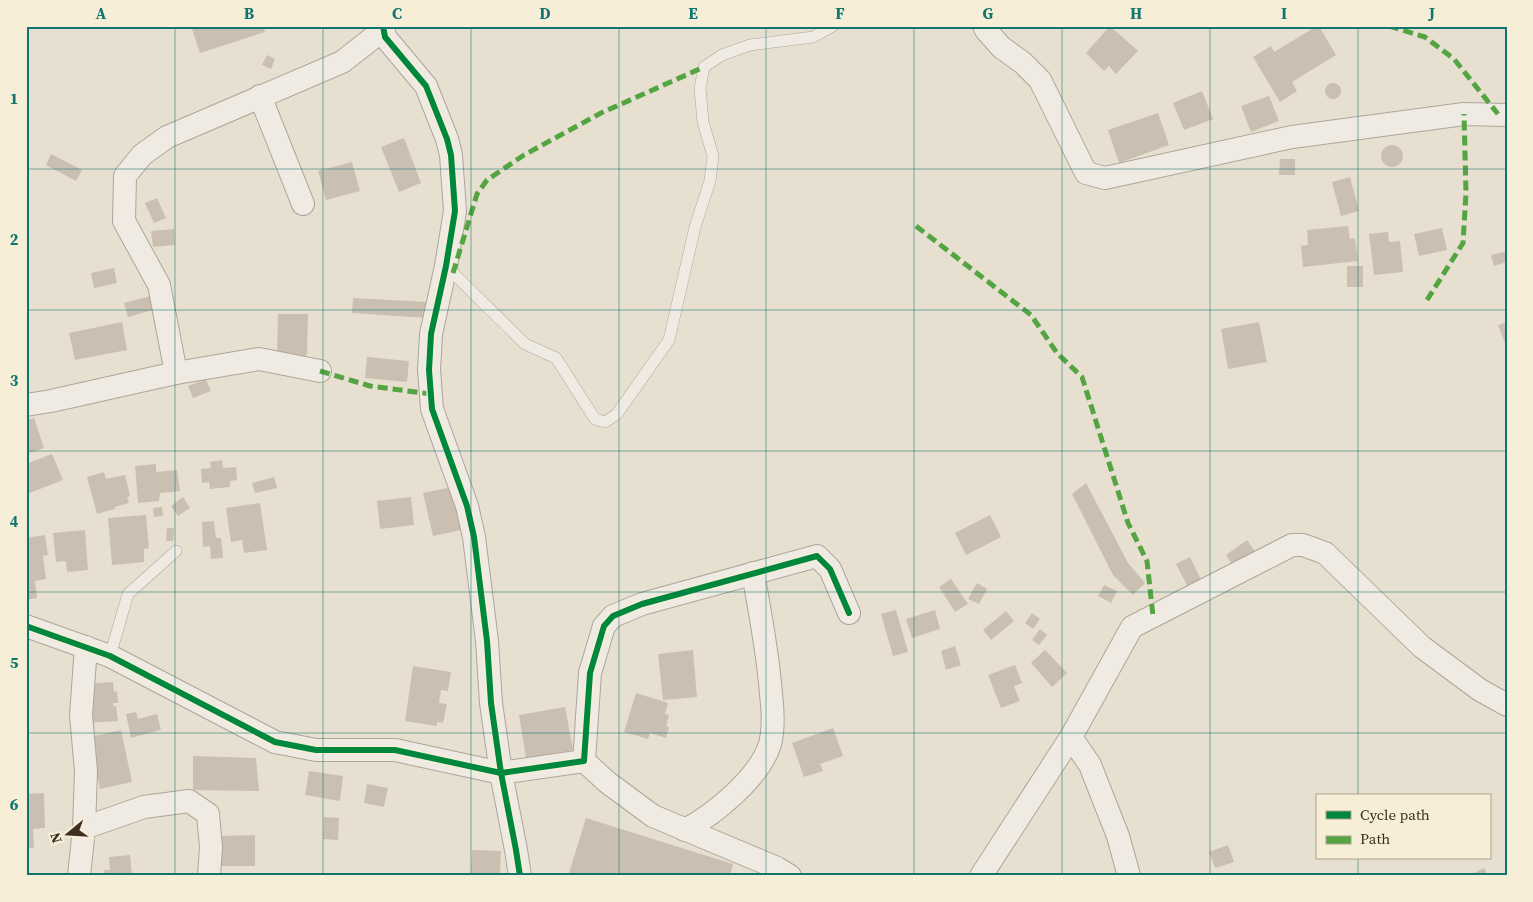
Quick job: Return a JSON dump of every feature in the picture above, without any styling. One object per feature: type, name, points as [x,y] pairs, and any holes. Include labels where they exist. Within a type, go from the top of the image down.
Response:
[{"type":"street","points":[[984,26],[1000,47],[1023,63],[1040,80],[1086,173],[1105,178],[1292,137],[1464,114],[1507,115]]},
{"type":"street","points":[[176,372],[159,285],[124,221],[125,176],[142,155],[167,137],[342,62],[383,28],[385,37],[426,86],[447,139],[451,155],[455,212],[446,266],[430,334],[429,370],[432,409],[467,506],[474,537],[487,641],[491,703],[501,773],[520,876]]},
{"type":"street","points":[[260,96],[303,204]]},
{"type":"street","points":[[26,405],[176,372],[259,359],[320,371]]},
{"type":"street","points":[[981,876],[1071,737],[1132,627],[1292,545],[1302,545],[1325,553],[1422,647],[1480,690],[1507,705]]},
{"type":"street","points":[[584,761],[590,673],[604,626],[613,616],[642,604],[816,556],[830,569],[849,613]]},
{"type":"street","points":[[686,830],[726,803],[758,766],[770,744],[773,716],[769,666],[753,573]]},
{"type":"street","points":[[26,626],[110,656],[275,742],[316,750],[395,750],[501,773],[584,761]]},
{"type":"street","points":[[79,876],[84,828],[86,771],[80,715],[86,648]]},
{"type":"street","points":[[1071,737],[1090,765],[1118,836],[1129,876]]},
{"type":"street","points":[[584,761],[607,782],[653,816],[777,868],[790,876]]},
{"type":"street","points":[[84,828],[144,808],[189,801],[208,814],[211,847],[209,876]]},
{"type":"lane","points":[[446,266],[525,344],[556,358],[595,419],[605,422],[617,414],[669,340],[695,227],[710,181],[713,156],[703,122],[700,88],[704,68],[722,55],[750,45],[812,37],[833,26]]},
{"type":"lane","points":[[110,656],[128,594],[176,552]]},
{"type":"building","points":[[191,26],[263,26],[265,32],[200,53]]},
{"type":"building","points":[[1110,26],[1138,51],[1116,74],[1109,66],[1104,71],[1086,53]]},
{"type":"building","points":[[1319,26],[1336,55],[1292,82],[1297,91],[1280,102],[1253,57],[1271,46],[1274,52]]},
{"type":"building","points":[[267,55],[275,59],[271,69],[262,65]]},
{"type":"building","points":[[1333,83],[1339,85],[1341,91],[1339,97],[1333,99],[1327,97],[1325,91],[1327,85]]},
{"type":"building","points":[[1202,91],[1213,119],[1184,130],[1173,103]]},
{"type":"building","points":[[1269,96],[1279,121],[1251,132],[1241,106]]},
{"type":"building","points":[[1158,113],[1169,145],[1119,163],[1108,130]]},
{"type":"building","points":[[404,138],[421,183],[399,192],[381,147]]},
{"type":"building","points":[[1392,145],[1400,148],[1403,156],[1400,164],[1392,167],[1384,164],[1381,156],[1384,148]]},
{"type":"building","points":[[51,154],[82,170],[76,181],[46,165]]},
{"type":"building","points":[[1280,159],[1295,159],[1295,175],[1279,175]]},
{"type":"building","points":[[352,162],[360,191],[326,200],[318,171]]},
{"type":"building","points":[[1350,177],[1359,211],[1341,216],[1332,182]]},
{"type":"building","points":[[157,198],[166,218],[154,223],[145,203]]},
{"type":"building","points":[[1348,226],[1350,239],[1355,238],[1358,261],[1303,267],[1301,246],[1308,245],[1307,230]]},
{"type":"building","points":[[1442,228],[1447,250],[1419,256],[1414,234]]},
{"type":"building","points":[[174,229],[175,245],[153,247],[151,231]]},
{"type":"building","points":[[1388,232],[1389,242],[1400,241],[1403,272],[1374,275],[1369,234]]},
{"type":"building","points":[[1507,251],[1507,262],[1494,266],[1491,255]]},
{"type":"building","points":[[1347,266],[1363,266],[1363,287],[1347,287]]},
{"type":"building","points":[[114,268],[117,283],[94,288],[91,273]]},
{"type":"building","points":[[150,296],[153,310],[128,317],[124,303]]},
{"type":"building","points":[[353,298],[428,302],[427,318],[352,313]]},
{"type":"building","points":[[278,314],[308,314],[307,355],[294,359],[277,354]]},
{"type":"building","points":[[122,322],[127,350],[75,360],[69,333]]},
{"type":"building","points":[[1259,322],[1267,362],[1228,369],[1221,329]]},
{"type":"building","points":[[1507,322],[1507,348],[1498,325]]},
{"type":"building","points":[[367,357],[409,361],[407,382],[365,378]]},
{"type":"building","points":[[206,379],[211,391],[193,398],[188,386]]},
{"type":"building","points":[[34,418],[44,448],[26,454],[26,420]]},
{"type":"building","points":[[52,454],[63,480],[27,494],[26,464]]},
{"type":"building","points":[[222,460],[223,468],[236,467],[237,480],[230,481],[230,487],[210,489],[209,482],[202,483],[201,469],[211,468],[210,462]]},
{"type":"building","points":[[156,464],[156,472],[177,470],[180,491],[160,493],[159,501],[138,503],[135,466]]},
{"type":"building","points":[[104,472],[106,479],[125,475],[130,496],[127,497],[129,503],[97,514],[87,477]]},
{"type":"building","points":[[274,477],[277,488],[255,493],[252,483]]},
{"type":"building","points":[[1086,483],[1128,563],[1145,583],[1133,595],[1113,575],[1072,494]]},
{"type":"building","points":[[452,487],[461,530],[433,536],[423,493]]},
{"type":"building","points":[[183,497],[190,508],[178,516],[171,506]]},
{"type":"building","points":[[411,497],[414,525],[380,529],[377,501]]},
{"type":"building","points":[[260,503],[267,550],[244,553],[242,540],[231,542],[226,508]]},
{"type":"building","points":[[162,507],[163,516],[154,517],[153,508]]},
{"type":"building","points":[[146,515],[149,548],[144,549],[144,562],[112,565],[108,518]]},
{"type":"building","points":[[990,515],[1001,537],[966,555],[955,533]]},
{"type":"building","points":[[214,521],[216,538],[221,538],[223,558],[211,559],[210,546],[203,547],[202,522]]},
{"type":"building","points":[[167,528],[174,528],[173,541],[166,541]]},
{"type":"building","points":[[85,530],[88,570],[67,572],[66,561],[56,562],[53,533]]},
{"type":"building","points":[[45,535],[48,555],[43,556],[46,579],[35,581],[37,598],[26,600],[26,538]]},
{"type":"building","points":[[1247,540],[1257,554],[1235,569],[1226,555]]},
{"type":"building","points":[[1190,557],[1202,582],[1189,589],[1176,564]]},
{"type":"building","points":[[951,579],[968,604],[955,612],[939,587]]},
{"type":"building","points":[[977,583],[987,589],[979,604],[968,599]]},
{"type":"building","points":[[1104,585],[1117,591],[1111,603],[1098,596]]},
{"type":"building","points":[[896,610],[908,652],[893,656],[881,614]]},
{"type":"building","points":[[935,610],[940,629],[912,638],[906,619]]},
{"type":"building","points":[[1006,611],[1014,621],[991,640],[983,630]]},
{"type":"building","points":[[1032,613],[1040,619],[1033,629],[1025,623]]},
{"type":"building","points":[[1040,629],[1047,635],[1039,645],[1032,640]]},
{"type":"building","points":[[955,646],[961,665],[946,670],[941,651]]},
{"type":"building","points":[[693,650],[697,697],[663,700],[658,654]]},
{"type":"building","points":[[1045,650],[1067,673],[1052,687],[1031,663]]},
{"type":"building","points":[[1015,665],[1022,683],[1014,686],[1020,701],[1001,708],[988,675]]},
{"type":"building","points":[[413,666],[451,672],[448,691],[441,690],[439,703],[447,704],[443,723],[437,722],[437,726],[405,721]]},
{"type":"building","points":[[113,682],[114,692],[117,691],[118,703],[113,703],[113,706],[116,706],[118,721],[86,723],[84,684]]},
{"type":"building","points":[[636,693],[668,703],[665,714],[669,715],[666,726],[669,727],[666,738],[650,733],[648,739],[624,732]]},
{"type":"building","points":[[565,707],[573,750],[526,758],[519,715]]},
{"type":"building","points":[[136,712],[138,719],[157,714],[161,730],[131,738],[126,714]]},
{"type":"building","points":[[833,728],[843,756],[820,764],[823,771],[804,777],[792,743]]},
{"type":"building","points":[[121,730],[132,782],[100,789],[89,737]]},
{"type":"building","points":[[193,756],[256,758],[259,791],[193,790]]},
{"type":"building","points":[[309,771],[343,776],[340,801],[305,795]]},
{"type":"building","points":[[367,784],[388,788],[384,807],[364,803]]},
{"type":"building","points":[[44,793],[45,828],[33,829],[34,848],[26,848],[26,794]]},
{"type":"building","points":[[324,817],[339,818],[338,840],[323,839]]},
{"type":"building","points":[[586,818],[733,864],[730,876],[568,876]]},
{"type":"building","points":[[255,835],[255,866],[219,866],[219,836]]},
{"type":"building","points":[[1228,845],[1234,862],[1215,868],[1209,852]]},
{"type":"building","points":[[472,850],[501,851],[500,873],[504,873],[503,876],[471,876]]},
{"type":"building","points":[[130,855],[132,876],[105,876],[104,870],[110,870],[109,857]]},
{"type":"building","points":[[1484,868],[1488,876],[1468,876]]},
{"type":"marked path","points":[[1389,26],[1425,37],[1454,59],[1498,114]]},
{"type":"marked path","points":[[453,273],[477,194],[487,180],[524,155],[601,113],[704,67]]},
{"type":"marked path","points":[[1427,300],[1463,243],[1466,193],[1464,114]]},
{"type":"marked path","points":[[916,226],[1031,315],[1057,353],[1082,377],[1128,523],[1147,561],[1153,616]]},
{"type":"marked path","points":[[320,371],[370,386],[431,394]]},
{"type":"cycle path","points":[[383,26],[385,37],[426,86],[447,139],[451,155],[455,211],[446,266],[431,334],[429,370],[432,409],[467,506],[474,537],[487,641],[491,703],[501,773],[520,876]]},
{"type":"cycle path","points":[[26,626],[110,656],[275,742],[316,750],[395,750],[501,773],[584,761],[590,673],[604,626],[613,616],[642,604],[817,556],[830,569],[849,613]]}]
